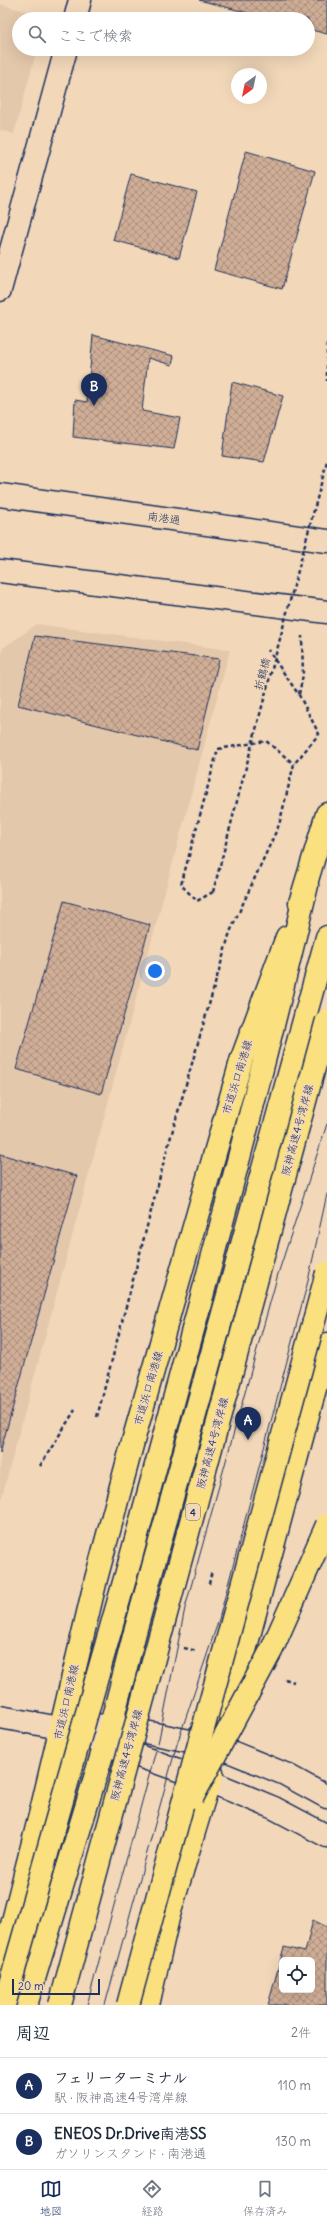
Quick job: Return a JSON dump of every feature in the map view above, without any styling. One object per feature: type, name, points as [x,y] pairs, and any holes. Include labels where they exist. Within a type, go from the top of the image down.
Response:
[{"type":"main road","name":"市道浜口南港線","points":[[0,1972],[42,1807],[102,1556],[242,1058],[307,885],[327,814]]},
{"type":"main road","points":[[4,2005],[130,1561],[236,1174],[270,1042],[307,885]]},
{"type":"main road","points":[[26,2005],[108,1734],[327,937]]},
{"type":"main road","name":"阪神高速4号湾岸線","points":[[60,2005],[327,1020]]},
{"type":"main road","points":[[128,2005],[327,1273]]},
{"type":"main road","points":[[148,2005],[168,1918],[219,1747],[327,1344]]},
{"type":"main road","points":[[174,1833],[272,1649],[327,1525]]},
{"type":"street","points":[[76,12],[80,0]]},
{"type":"street","points":[[0,290],[64,56]]},
{"type":"street","name":"南港通","points":[[0,494],[327,541]]},
{"type":"street","points":[[0,571],[327,612]]},
{"type":"street","points":[[0,1717],[60,1728],[219,1747],[285,1774],[327,1797]]},
{"type":"street","points":[[108,1734],[209,1781],[274,1808],[327,1836]]},
{"type":"path","points":[[327,344],[327,381]]},
{"type":"path","name":"折鶴橋","points":[[294,764],[266,741],[218,749],[181,885],[197,901],[213,892],[327,461]]},
{"type":"path","points":[[299,695],[303,675],[302,632]]},
{"type":"path","points":[[97,1417],[167,1150],[230,932],[279,825],[294,764],[319,734],[299,695],[268,650]]},
{"type":"path","points":[[40,1466],[75,1410]]},
{"type":"path","points":[[209,1584],[212,1571]]},
{"type":"shaded area","points":[[0,4],[28,12],[12,12],[12,56],[35,56],[14,134],[0,130]]},
{"type":"shaded area","points":[[37,624],[230,650],[0,1504],[0,661],[3,648]]},
{"type":"building","points":[[199,0],[327,0],[327,34],[315,31],[315,12],[244,12]]},
{"type":"building","points":[[246,151],[315,171],[282,289],[214,270]]},
{"type":"building","points":[[131,174],[197,192],[179,258],[113,240]]},
{"type":"building","points":[[93,335],[174,356],[172,365],[148,358],[142,411],[180,418],[174,449],[73,437],[75,400],[87,402]]},
{"type":"building","points":[[232,382],[283,396],[264,462],[222,456]]},
{"type":"building","points":[[35,636],[219,659],[197,750],[18,705]]},
{"type":"building","points":[[64,901],[150,925],[101,1094],[16,1069]]},
{"type":"building","points":[[0,1154],[77,1176],[0,1453]]},
{"type":"building","points":[[313,1920],[327,1927],[327,2005],[268,2005],[279,1965],[279,1993],[315,1993],[315,1957],[281,1957],[284,1947],[305,1952]]},
{"type":"tram line","points":[[87,2005],[159,1739],[185,1608],[278,1274],[327,1124]]},
{"type":"tram line","points":[[105,2005],[177,1744],[219,1619],[308,1281],[327,1194]]},
{"type":"place","name":"ENEOS Dr.Drive南港SS","points":[[94,406]]},
{"type":"place","name":"フェリーターミナル","points":[[248,1440]]}]
